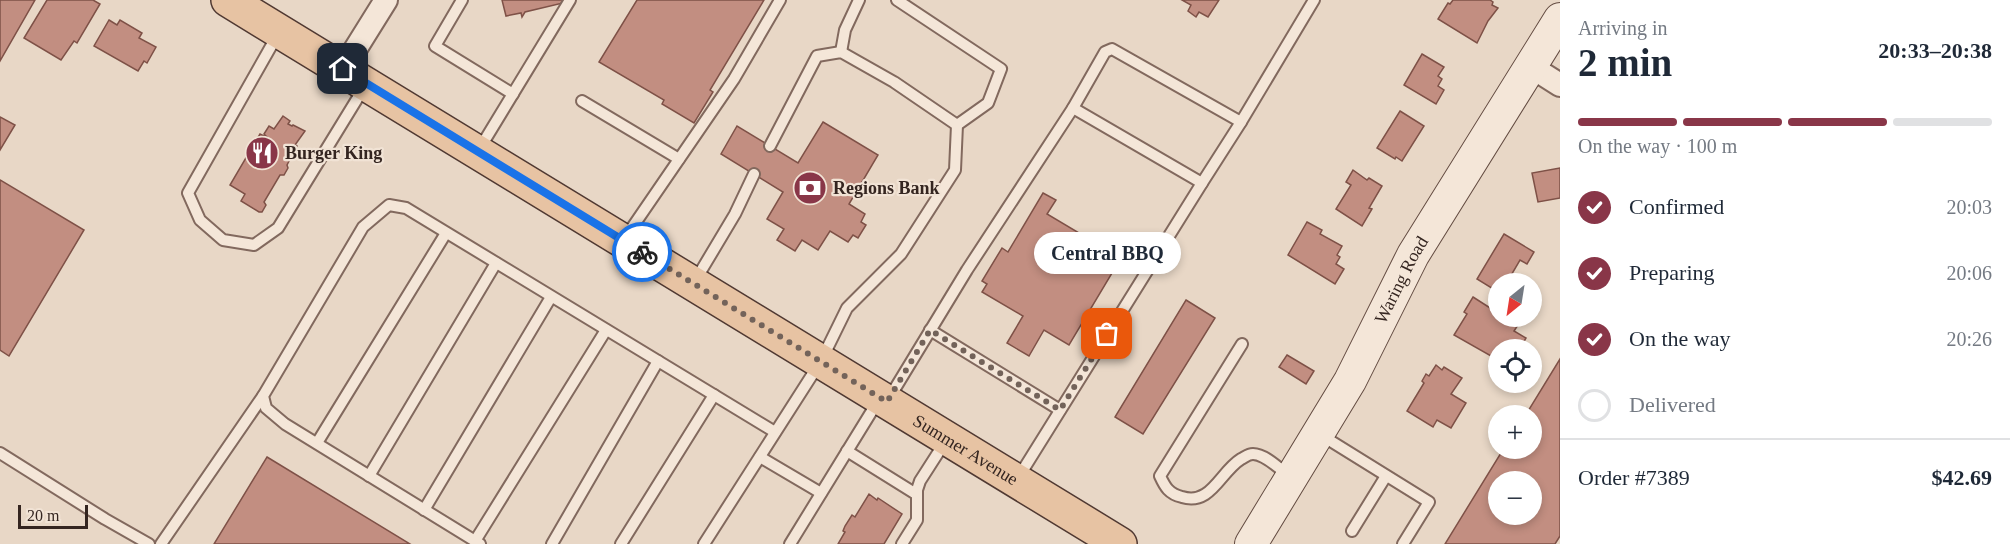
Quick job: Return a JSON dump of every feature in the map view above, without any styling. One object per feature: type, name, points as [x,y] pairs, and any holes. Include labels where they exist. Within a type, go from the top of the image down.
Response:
[{"type":"main road","name":"Summer Avenue","points":[[228,0],[1120,544]]},
{"type":"main road","name":"Waring Road","points":[[1251,544],[1350,381],[1413,255],[1560,19]]},
{"type":"street","points":[[355,77],[386,0]]},
{"type":"street","points":[[1530,66],[1560,85]]},
{"type":"lane","points":[[462,0],[435,46],[513,94]]},
{"type":"lane","points":[[477,152],[570,0]]},
{"type":"lane","points":[[624,241],[734,79],[780,0]]},
{"type":"lane","points":[[841,52],[845,30],[860,0]]},
{"type":"lane","points":[[897,0],[1001,69],[988,103],[957,125]]},
{"type":"lane","points":[[1016,480],[1241,122],[1314,0]]},
{"type":"lane","points":[[279,31],[188,193],[200,220],[223,240],[254,245],[278,228],[355,77]]},
{"type":"lane","points":[[790,544],[847,451],[884,400],[1073,108],[1105,52],[1112,49],[1241,122]]},
{"type":"lane","points":[[770,146],[817,56],[841,52],[894,82],[957,125]]},
{"type":"lane","points":[[582,101],[680,159]]},
{"type":"lane","points":[[1073,108],[1202,183]]},
{"type":"lane","points":[[704,544],[821,361],[848,308],[901,254],[955,170],[957,125]]},
{"type":"lane","points":[[694,284],[735,213],[754,174]]},
{"type":"lane","points":[[161,544],[263,396],[363,226],[389,205],[406,208],[775,432]]},
{"type":"lane","points":[[317,444],[446,233]]},
{"type":"lane","points":[[369,476],[496,263]]},
{"type":"lane","points":[[424,510],[551,297]]},
{"type":"lane","points":[[263,396],[266,408],[285,424],[477,543],[606,330]]},
{"type":"lane","points":[[930,330],[1060,410]]},
{"type":"lane","points":[[1242,344],[1160,476],[1166,489],[1181,497],[1196,499],[1208,494],[1230,466],[1250,454],[1258,455],[1292,477]]},
{"type":"lane","points":[[552,544],[658,361]]},
{"type":"lane","points":[[621,544],[714,395]]},
{"type":"lane","points":[[1318,433],[1429,502],[1403,544]]},
{"type":"lane","points":[[902,544],[917,520],[916,494],[920,481],[947,438]]},
{"type":"lane","points":[[847,451],[916,494]]},
{"type":"lane","points":[[0,453],[149,544]]},
{"type":"lane","points":[[760,457],[821,493]]},
{"type":"lane","points":[[1352,531],[1386,476]]},
{"type":"building","points":[[0,0],[35,0],[0,61]]},
{"type":"building","points":[[47,0],[93,0],[100,4],[77,43],[74,41],[61,60],[24,38]]},
{"type":"building","points":[[502,0],[563,0],[563,3],[525,12],[522,17],[521,13],[506,16]]},
{"type":"building","points":[[637,0],[764,0],[710,90],[713,92],[694,123],[662,104],[664,100],[599,62]]},
{"type":"building","points":[[1182,0],[1219,0],[1208,17],[1199,12],[1196,17],[1188,11],[1191,5]]},
{"type":"building","points":[[1453,0],[1490,0],[1493,2],[1492,5],[1498,8],[1488,21],[1477,43],[1438,19],[1448,3],[1450,4]]},
{"type":"building","points":[[109,20],[117,25],[120,20],[142,33],[139,38],[156,47],[147,63],[144,61],[138,71],[94,46]]},
{"type":"building","points":[[1422,54],[1444,67],[1438,76],[1442,79],[1438,86],[1444,90],[1436,104],[1404,85]]},
{"type":"building","points":[[1400,111],[1424,126],[1402,161],[1377,148]]},
{"type":"building","points":[[283,116],[290,121],[288,124],[305,131],[295,145],[297,146],[287,165],[288,168],[284,175],[280,175],[264,202],[266,205],[262,212],[259,212],[241,201],[245,194],[230,185],[260,134],[268,138],[264,134],[269,126],[274,129]]},
{"type":"building","points":[[0,117],[15,125],[0,150]]},
{"type":"building","points":[[823,122],[878,155],[849,204],[865,214],[861,222],[866,225],[858,238],[853,235],[848,242],[830,231],[818,250],[802,240],[795,251],[777,240],[784,229],[767,219],[783,192],[721,154],[737,126],[798,163]]},
{"type":"building","points":[[1560,168],[1560,198],[1538,202],[1532,173]]},
{"type":"building","points":[[1353,170],[1367,180],[1369,178],[1382,186],[1362,226],[1336,209],[1351,185],[1346,182]]},
{"type":"building","points":[[0,180],[84,230],[9,356],[0,350]]},
{"type":"building","points":[[1043,193],[1056,200],[1047,214],[1121,258],[1069,345],[1044,330],[1029,356],[1007,343],[1023,316],[982,292],[987,284],[982,281],[1002,248],[1008,252]]},
{"type":"building","points":[[1307,222],[1322,230],[1320,234],[1342,246],[1337,255],[1340,257],[1336,264],[1344,269],[1335,284],[1288,255]]},
{"type":"building","points":[[1504,234],[1534,252],[1527,264],[1520,260],[1512,273],[1488,273],[1488,286],[1477,279]]},
{"type":"building","points":[[1473,297],[1488,307],[1488,327],[1517,327],[1514,331],[1526,338],[1488,339],[1488,354],[1454,335],[1467,314],[1464,312]]},
{"type":"building","points":[[1186,300],[1215,318],[1143,434],[1115,417]]},
{"type":"building","points":[[1287,355],[1314,371],[1306,384],[1279,367]]},
{"type":"building","points":[[1560,359],[1560,536],[1555,544],[1445,544],[1488,474],[1488,525],[1542,525],[1542,471],[1490,471],[1497,459],[1542,459],[1542,405],[1532,405],[1539,393],[1542,393],[1542,388]]},
{"type":"building","points":[[1436,365],[1462,378],[1451,394],[1466,403],[1451,428],[1437,420],[1433,427],[1407,411],[1424,383],[1422,381],[1426,374],[1429,376]]},
{"type":"building","points":[[267,457],[410,544],[214,544]]},
{"type":"building","points":[[869,494],[902,514],[884,544],[838,544],[845,532],[843,531],[845,526],[852,515],[855,517]]},
{"type":"way so far","points":[[642,252],[887,402],[930,330],[1060,410],[1107,334]]},
{"type":"place","name":"Burger King","points":[[262,153]]},
{"type":"place","name":"Regions Bank","points":[[810,188]]},
{"type":"place","name":"Central BBQ","points":[[1107,334]]},
{"type":"route","points":[[343,69],[642,252]]}]
